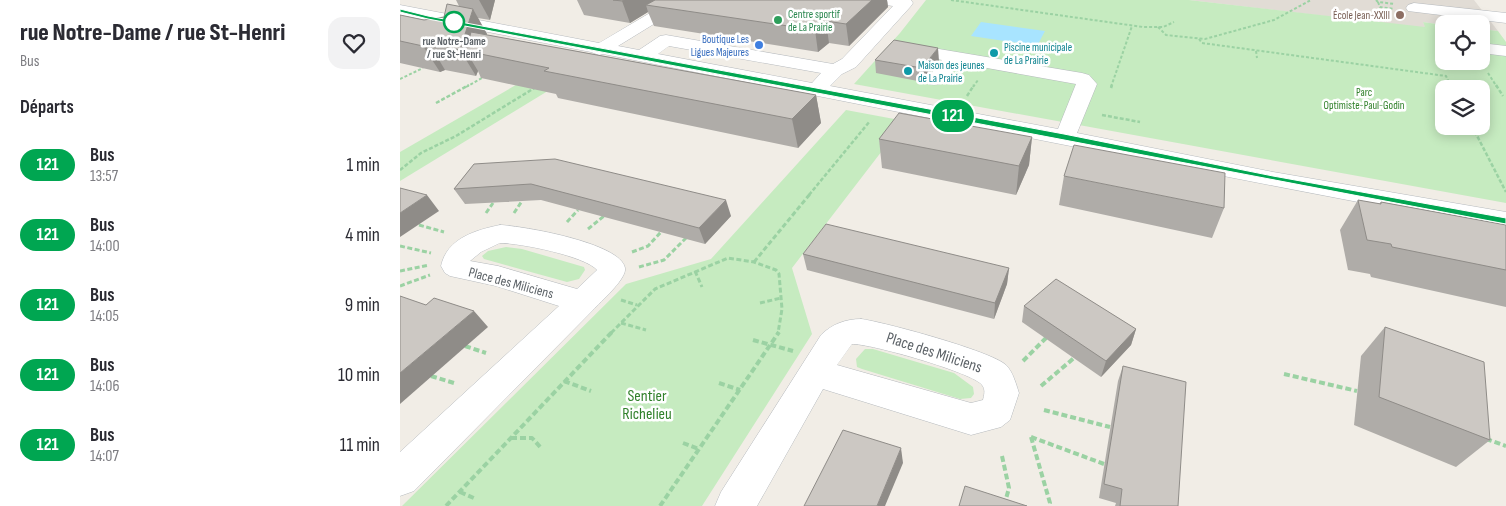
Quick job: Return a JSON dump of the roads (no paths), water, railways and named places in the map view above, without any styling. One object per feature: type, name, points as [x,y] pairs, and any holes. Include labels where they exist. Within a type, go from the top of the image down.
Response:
[{"type":"street","points":[[403,13],[438,0]]},
{"type":"street","points":[[816,90],[835,70],[849,64],[905,3],[877,0]]},
{"type":"street","points":[[1494,0],[1506,17]]},
{"type":"street","points":[[600,50],[686,3]]},
{"type":"street","points":[[1414,8],[1506,17]]},
{"type":"street","points":[[403,13],[1064,137],[1283,181],[1506,221]]},
{"type":"street","points":[[641,57],[666,40],[835,70]]},
{"type":"street","points":[[1490,49],[1506,51]]},
{"type":"street","points":[[927,52],[1074,77],[1086,81],[1087,84],[1071,125],[1064,137]]},
{"type":"street","points":[[936,80],[954,57]]},
{"type":"street","name":"Place des Miliciens","points":[[516,233],[598,257],[609,268],[582,302],[498,276],[460,269],[455,266],[456,261],[459,254],[474,242],[496,235],[516,233]]},
{"type":"street","points":[[400,478],[582,302]]},
{"type":"street","name":"Place des Miliciens","points":[[735,506],[808,363],[838,336],[850,331],[865,332],[978,365],[997,379],[1002,393],[1001,402],[998,409],[989,416],[971,419],[808,363]]},
{"type":"water","points":[[981,22],[1045,31],[1037,46],[971,36]]},
{"type":"place","name":"École Jean-XXIII","points":[[1400,15]]},
{"type":"place","name":"Centre sportif de La Prairie","points":[[778,20]]},
{"type":"place","name":"rue Notre-Dame / rue St-Henri","points":[[454,22]]},
{"type":"place","name":"Boutique Les Ligues Majeures","points":[[759,45]]},
{"type":"place","name":"Piscine municipale de La Prairie","points":[[994,53]]},
{"type":"place","name":"Maison des jeunes de La Prairie","points":[[908,71]]},
{"type":"park label","name":"Parc Optimiste-Paul-Godin","points":[[1364,98]]},
{"type":"park label","name":"Sentier Richelieu","points":[[647,405]]}]
